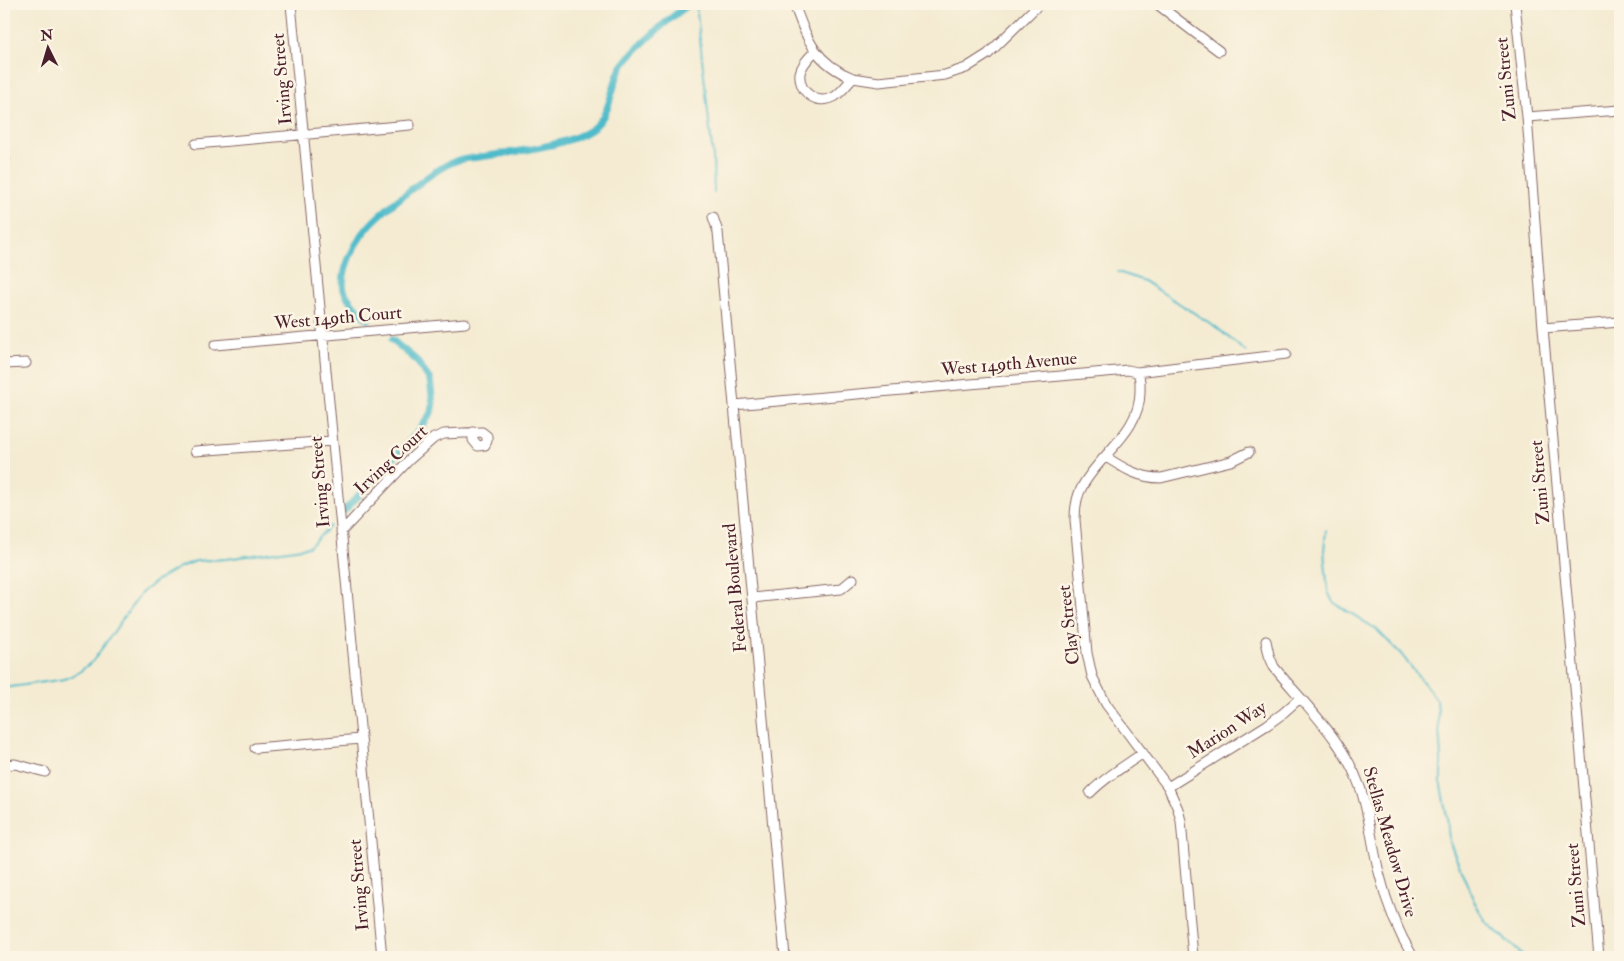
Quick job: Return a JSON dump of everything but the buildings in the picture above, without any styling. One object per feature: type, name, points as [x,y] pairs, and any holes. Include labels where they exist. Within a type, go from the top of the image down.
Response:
[{"type":"street","name":"Irving Street","points":[[291,4],[382,957]]},
{"type":"street","points":[[794,4],[808,41],[815,51],[833,68],[853,78],[868,81],[945,75],[966,68],[988,54],[1039,4]]},
{"type":"street","points":[[1157,4],[1219,51]]},
{"type":"street","name":"Zuni Street","points":[[1515,4],[1527,117],[1543,328],[1599,957]]},
{"type":"street","points":[[815,51],[802,67],[800,73],[802,86],[809,95],[821,100],[833,98],[853,78]]},
{"type":"street","points":[[1527,117],[1620,110]]},
{"type":"street","points":[[196,144],[410,125]]},
{"type":"street","name":"Federal Boulevard","points":[[713,217],[718,232],[785,957]]},
{"type":"street","points":[[1543,328],[1620,322]]},
{"type":"street","name":"West 149th Court","points":[[215,345],[464,323]]},
{"type":"street","name":"West 149th Avenue","points":[[734,405],[1084,373],[1128,370],[1137,372],[1286,354]]},
{"type":"street","points":[[4,364],[26,362]]},
{"type":"street","name":"Clay Street","points":[[1137,372],[1140,377],[1138,411],[1126,433],[1082,488],[1075,511],[1087,654],[1097,688],[1106,704],[1168,787],[1178,809],[1181,821],[1193,957]]},
{"type":"street","name":"Irving Court","points":[[341,532],[410,459],[434,438],[444,434],[473,432]]},
{"type":"street","points":[[195,451],[332,441]]},
{"type":"street","points":[[1106,457],[1136,474],[1161,478],[1231,461],[1249,452]]},
{"type":"street","points":[[752,598],[841,589],[853,579]]},
{"type":"street","name":"Stellas Meadow Drive","points":[[1266,641],[1274,667],[1338,744],[1352,768],[1369,818],[1385,896],[1397,927],[1413,957]]},
{"type":"street","name":"Marion Way","points":[[1168,787],[1267,725],[1300,698]]},
{"type":"street","points":[[255,748],[361,740]]},
{"type":"street","points":[[1090,793],[1102,780],[1143,752]]},
{"type":"street","points":[[4,765],[15,764],[45,772]]},
{"type":"waterway","points":[[368,320],[346,294],[343,287],[344,278],[346,267],[357,243],[363,233],[380,215],[432,174],[458,160],[529,150],[567,140],[583,134],[594,127],[607,109],[616,79],[623,65],[651,36],[690,4]]},
{"type":"waterway","points":[[696,4],[713,157],[714,193]]},
{"type":"waterway","points":[[1118,272],[1144,281],[1216,327],[1246,352]]},
{"type":"waterway","points":[[345,510],[418,432],[431,413],[433,403],[430,380],[416,360],[392,340]]},
{"type":"waterway","points":[[4,688],[65,679],[78,673],[93,661],[141,593],[156,581],[180,567],[196,561],[226,559],[309,547],[330,526]]},
{"type":"waterway","points":[[1326,530],[1324,551],[1328,592],[1333,602],[1376,629],[1401,654],[1437,700],[1441,786],[1449,841],[1474,901],[1486,922],[1525,957]]}]
